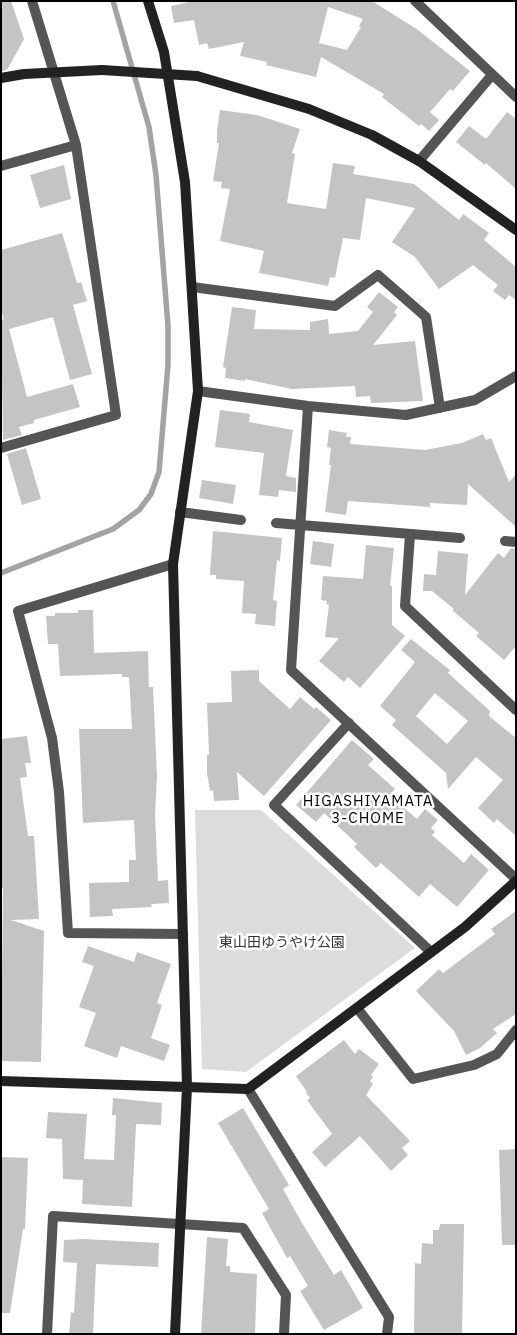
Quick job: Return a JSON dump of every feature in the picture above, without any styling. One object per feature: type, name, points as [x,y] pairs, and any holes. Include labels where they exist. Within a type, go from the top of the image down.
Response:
[{"type":"street","points":[[1,448],[116,415],[76,145],[32,1]]},
{"type":"street","points":[[148,1],[164,52],[185,182],[198,392],[173,564],[187,1087],[175,1334]]},
{"type":"street","points":[[414,1],[516,97]]},
{"type":"street","points":[[1,78],[54,72],[102,70],[197,76],[309,109],[372,135],[419,161],[516,230]]},
{"type":"street","points":[[419,161],[492,75]]},
{"type":"street","points":[[1,166],[76,145]]},
{"type":"street","points":[[192,287],[335,306],[378,275],[426,317],[440,408]]},
{"type":"street","points":[[198,392],[308,406],[406,415],[475,400],[516,376]]},
{"type":"street","points":[[1,1081],[248,1089],[465,927],[516,880],[291,670],[308,406]]},
{"type":"street","points":[[180,512],[241,520]]},
{"type":"street","points":[[276,523],[460,538]]},
{"type":"street","points":[[410,535],[405,606],[516,710]]},
{"type":"street","points":[[173,564],[18,612],[52,738],[60,792],[68,933],[182,934]]},
{"type":"street","points":[[348,723],[274,805],[431,952]]},
{"type":"street","points":[[357,1008],[414,1079],[474,1064],[496,1054],[516,1030]]},
{"type":"street","points":[[248,1089],[389,1317],[387,1334]]},
{"type":"street","points":[[46,1334],[53,1216],[181,1222],[243,1228],[286,1295],[284,1334]]},
{"type":"green space","name":"東山田ゆうやけ公園","points":[[195,810],[261,810],[415,948],[246,1072],[202,1069]]},
{"type":"building","points":[[1,1],[11,1],[24,39],[7,70],[1,71]]},
{"type":"building","points":[[194,1],[372,1],[418,30],[470,71],[453,91],[450,89],[430,112],[439,120],[429,131],[421,124],[419,126],[382,97],[384,94],[321,57],[316,77],[266,65],[267,62],[240,56],[244,42],[209,49],[207,43],[199,45],[194,20],[174,23],[171,6]],"holes":[[[328,7],[363,19],[359,26],[361,27],[347,50],[319,43]]]},
{"type":"building","points":[[220,110],[257,115],[300,129],[292,153],[295,154],[287,203],[326,209],[333,163],[355,166],[353,174],[414,184],[459,220],[463,214],[489,233],[484,240],[516,267],[516,300],[509,295],[505,300],[493,291],[498,285],[473,265],[439,289],[415,257],[392,242],[415,208],[366,198],[360,240],[343,238],[335,278],[330,277],[328,286],[259,273],[264,251],[220,241],[230,189],[221,188],[222,182],[213,181],[219,143],[217,143],[217,131]]},
{"type":"building","points":[[507,112],[516,119],[516,189],[486,163],[485,165],[456,142],[469,126],[486,139]]},
{"type":"building","points":[[64,165],[71,199],[40,208],[30,175]]},
{"type":"building","points":[[62,233],[77,283],[81,282],[87,301],[73,305],[92,374],[70,380],[53,317],[9,329],[27,397],[73,384],[80,407],[34,420],[34,423],[19,427],[22,435],[3,440],[1,320],[4,319],[1,310],[1,250]]},
{"type":"building","points":[[379,292],[398,307],[394,312],[397,315],[373,345],[415,341],[423,401],[371,403],[370,396],[356,397],[355,386],[292,389],[245,379],[245,381],[225,378],[226,368],[223,367],[232,307],[256,310],[254,329],[310,330],[310,322],[328,319],[329,334],[358,331],[373,312],[367,307]]},
{"type":"building","points":[[220,410],[250,414],[249,422],[293,430],[286,476],[296,478],[296,492],[279,490],[278,497],[259,495],[264,453],[215,447]]},
{"type":"building","points":[[329,430],[347,433],[346,437],[351,437],[350,444],[425,450],[462,443],[483,434],[486,440],[491,438],[509,482],[516,474],[516,527],[468,484],[467,505],[430,503],[430,507],[348,501],[346,515],[325,512],[331,465],[329,465],[331,448],[327,447]]},
{"type":"building","points":[[26,448],[41,499],[22,505],[7,454]]},
{"type":"building","points":[[202,480],[236,485],[233,504],[199,498]]},
{"type":"building","points":[[213,531],[282,538],[280,561],[277,560],[273,600],[277,601],[275,626],[255,624],[256,614],[242,613],[244,581],[216,579],[216,575],[210,575]]},
{"type":"building","points":[[313,541],[334,544],[331,567],[310,564]]},
{"type":"building","points":[[366,545],[394,548],[390,586],[392,586],[392,625],[405,636],[360,688],[348,677],[344,682],[319,661],[339,638],[325,637],[329,605],[326,604],[327,601],[321,600],[323,576],[363,579]]},
{"type":"building","points":[[511,548],[516,549],[516,646],[504,660],[476,636],[479,633],[452,610],[454,609],[432,591],[423,591],[424,574],[436,575],[438,551],[468,554],[465,595],[498,553],[504,558]]},
{"type":"building","points":[[78,610],[93,610],[94,653],[148,651],[149,687],[153,687],[157,776],[155,815],[158,881],[168,880],[169,903],[151,904],[152,907],[112,909],[113,916],[90,917],[89,883],[129,882],[129,860],[136,860],[134,820],[83,823],[79,729],[132,729],[129,677],[122,677],[122,674],[60,676],[58,644],[48,644],[46,616],[55,616],[55,613],[78,613]]},
{"type":"building","points":[[411,639],[450,670],[448,673],[490,711],[489,716],[516,738],[516,836],[497,819],[494,823],[478,808],[503,780],[476,757],[448,789],[446,773],[392,725],[396,720],[380,706],[415,662],[401,650]],"holes":[[[435,693],[468,721],[447,744],[416,716]]]},
{"type":"building","points":[[259,670],[259,681],[290,709],[300,697],[314,709],[316,707],[331,720],[264,796],[237,772],[239,800],[214,801],[213,790],[210,791],[207,773],[207,755],[209,755],[207,703],[232,702],[231,671]]},
{"type":"building","points":[[27,736],[31,763],[25,763],[27,777],[20,778],[28,836],[34,836],[39,919],[11,920],[44,931],[41,1062],[1,1061],[3,888],[1,888],[1,739]]},
{"type":"building","points":[[352,740],[374,759],[368,765],[395,789],[389,795],[417,819],[425,809],[438,820],[431,828],[435,832],[432,835],[464,863],[471,854],[489,870],[457,907],[430,884],[419,897],[381,863],[376,868],[354,847],[357,844],[324,813],[316,822],[296,805]]},
{"type":"building","points":[[516,911],[516,1014],[493,1029],[497,1033],[480,1048],[466,1055],[454,1031],[416,991],[439,969],[443,973],[495,934],[491,929]]},
{"type":"building","points":[[88,946],[134,962],[137,952],[171,964],[157,1003],[162,1005],[151,1038],[170,1045],[164,1061],[121,1046],[117,1058],[84,1046],[96,1013],[79,1007],[94,966],[82,962]]},
{"type":"building","points":[[344,1040],[355,1054],[359,1049],[379,1064],[371,1075],[373,1077],[370,1081],[373,1084],[366,1095],[410,1141],[402,1148],[408,1155],[391,1171],[360,1136],[325,1167],[312,1152],[332,1134],[307,1100],[310,1098],[296,1076]]},
{"type":"building","points":[[113,1098],[162,1103],[161,1125],[136,1124],[132,1207],[82,1204],[83,1180],[63,1179],[62,1139],[46,1138],[48,1112],[87,1114],[84,1159],[114,1160],[116,1115],[112,1115]]},
{"type":"building","points":[[243,1108],[289,1185],[283,1189],[302,1223],[334,1275],[341,1270],[363,1308],[324,1330],[300,1291],[308,1286],[290,1256],[287,1258],[262,1213],[269,1209],[218,1123]]},
{"type":"building","points":[[516,1149],[516,1245],[502,1245],[499,1150]]},
{"type":"building","points":[[1,1157],[28,1158],[25,1229],[23,1229],[10,1313],[1,1313]]},
{"type":"building","points":[[440,1224],[464,1224],[462,1334],[414,1334],[415,1263],[421,1264],[422,1243],[433,1244],[433,1230],[439,1230]]},
{"type":"building","points":[[207,1237],[228,1239],[226,1266],[230,1266],[230,1272],[257,1274],[255,1334],[201,1334]]},
{"type":"building","points":[[84,1239],[159,1243],[158,1267],[96,1264],[93,1334],[69,1334],[71,1312],[74,1313],[77,1263],[63,1262],[64,1240]]},
{"type":"waterway","points":[[1,573],[113,529],[139,510],[151,494],[159,472],[168,365],[168,326],[156,175],[149,127],[113,1]]},
{"type":"district","name":"HIGASHIYAMATA 3-CHOME","points":[[368,810]]}]
